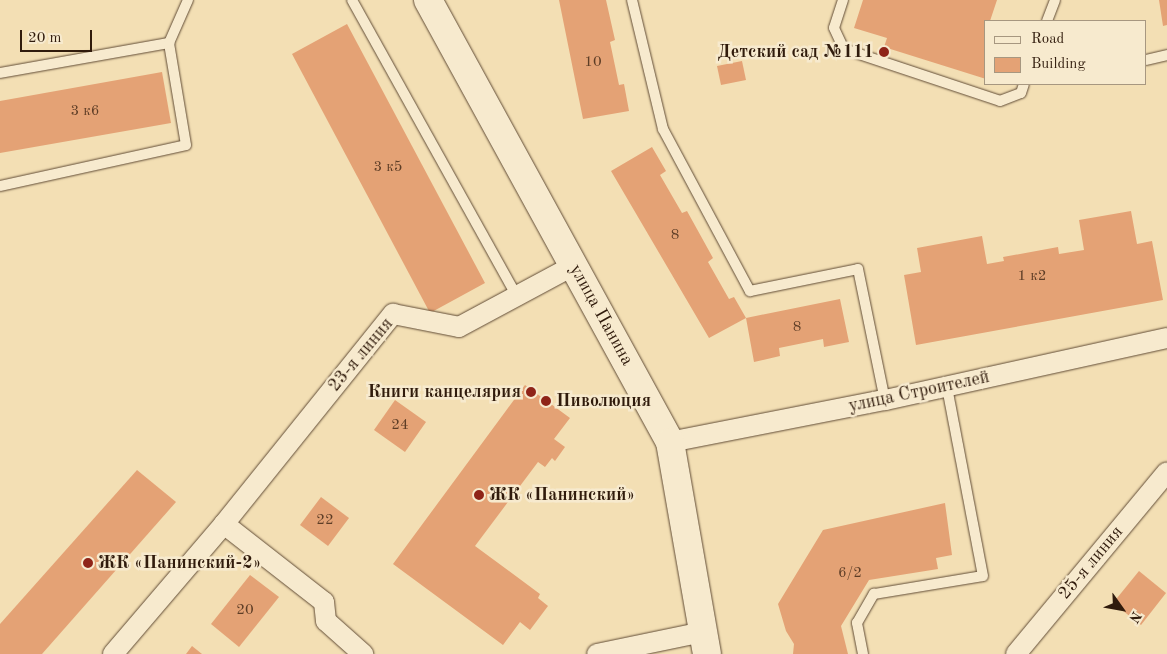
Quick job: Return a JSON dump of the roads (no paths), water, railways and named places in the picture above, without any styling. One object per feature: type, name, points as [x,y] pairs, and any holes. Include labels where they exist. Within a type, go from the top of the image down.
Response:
[{"type":"street","name":"улица Панина","points":[[428,0],[670,442],[705,643]]},
{"type":"street","name":"23-я линия","points":[[113,654],[224,524],[393,314],[459,328],[516,295],[573,266]]},
{"type":"street","name":"улица Строителей","points":[[670,442],[885,400],[1167,338]]},
{"type":"street","name":"25-я линия","points":[[1016,654],[1167,472]]},
{"type":"street","points":[[224,524],[324,602],[326,621],[363,654]]},
{"type":"street","points":[[597,654],[705,643]]},
{"type":"lane","points":[[0,186],[186,145],[169,43],[188,0]]},
{"type":"lane","points":[[352,0],[516,295]]},
{"type":"lane","points":[[632,0],[663,130],[750,291],[858,269],[885,400]]},
{"type":"lane","points":[[843,0],[834,28],[844,49],[1000,101],[1021,93],[1024,85]]},
{"type":"lane","points":[[1047,20],[1055,0]]},
{"type":"lane","points":[[0,73],[169,43]]},
{"type":"lane","points":[[1147,60],[1167,55]]},
{"type":"lane","points":[[863,654],[857,623],[874,594],[983,576],[947,387]]},
{"type":"place","name":"Детский сад №111","points":[[884,52]]},
{"type":"place","name":"Книги канцелярия","points":[[531,392]]},
{"type":"place","name":"Пиволюция","points":[[546,401]]},
{"type":"place","name":"ЖК «Панинский»","points":[[479,495]]},
{"type":"place","name":"ЖК «Панинский-2»","points":[[88,563]]}]
